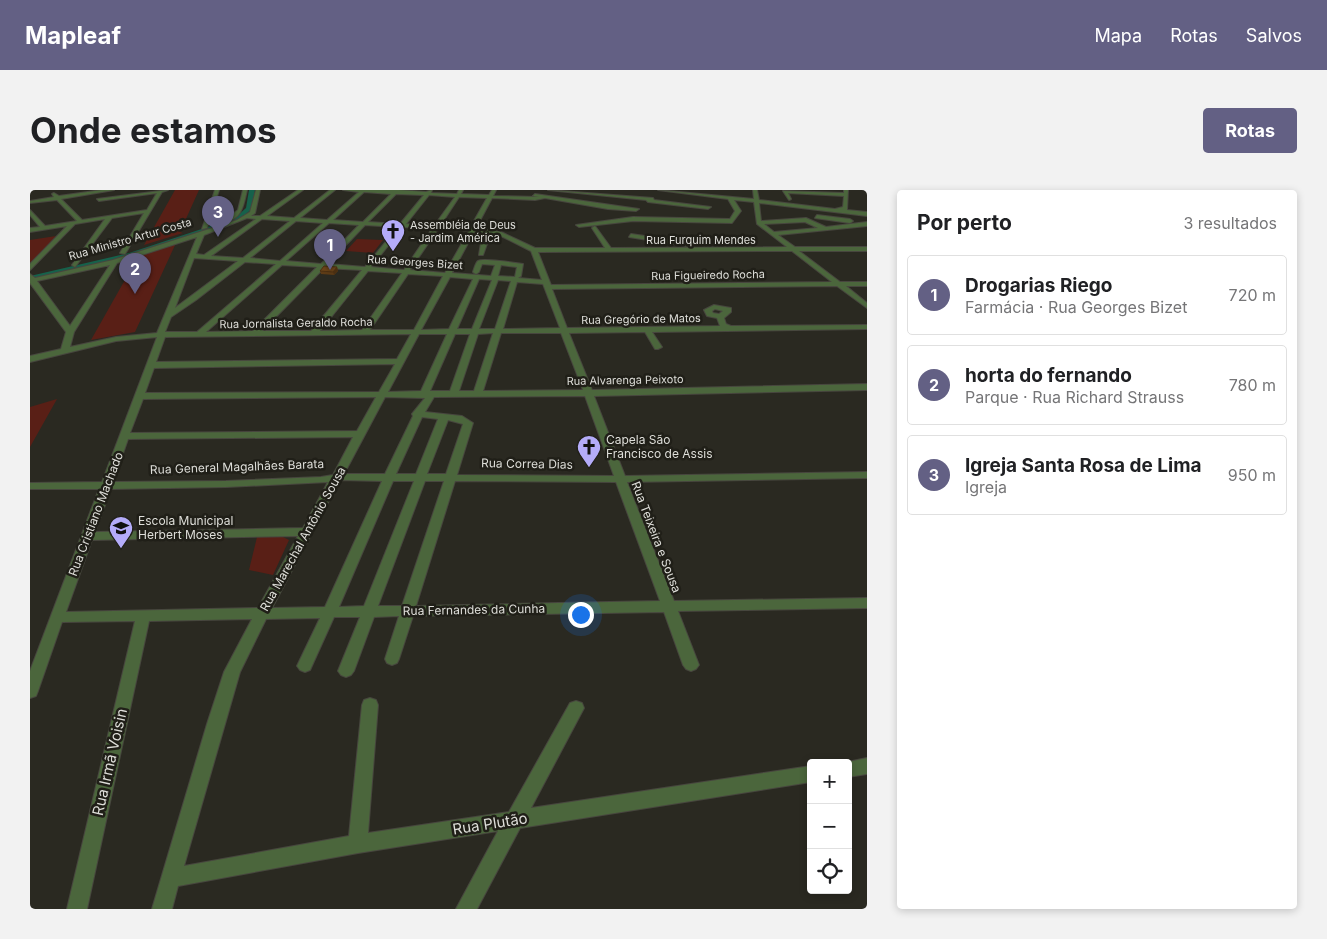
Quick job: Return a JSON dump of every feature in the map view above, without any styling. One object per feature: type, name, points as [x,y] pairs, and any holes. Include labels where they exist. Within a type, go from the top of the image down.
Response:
[{"type":"street","points":[[50,190],[81,222]]},
{"type":"street","points":[[30,202],[98,190]]},
{"type":"street","points":[[88,192],[112,190]]},
{"type":"street","points":[[99,200],[168,190]]},
{"type":"street","name":"Rua Cristiano Machado","points":[[30,691],[217,190]]},
{"type":"street","name":"Rua Ministro Artur Costa","points":[[31,279],[113,264],[202,231],[239,213],[245,190]]},
{"type":"street","points":[[248,217],[254,210],[258,190]]},
{"type":"street","points":[[204,257],[264,218],[302,190]]},
{"type":"street","points":[[169,315],[333,190]]},
{"type":"street","points":[[345,190],[460,193],[490,198],[566,201],[635,210],[667,217]]},
{"type":"street","points":[[198,335],[283,263],[364,190]]},
{"type":"street","name":"Rua Marechal Antônio Sousa","points":[[162,909],[232,672],[262,613],[494,190]]},
{"type":"street","points":[[550,190],[653,199],[688,200],[690,193]]},
{"type":"street","points":[[598,190],[664,196]]},
{"type":"street","points":[[660,190],[749,199],[766,211]]},
{"type":"street","points":[[719,190],[731,196],[738,211],[734,219]]},
{"type":"street","points":[[749,190],[749,210]]},
{"type":"street","points":[[755,190],[758,222],[867,306]]},
{"type":"street","points":[[123,253],[161,191]]},
{"type":"street","points":[[254,335],[396,191]]},
{"type":"street","points":[[512,191],[572,192]]},
{"type":"street","points":[[608,213],[644,208],[653,199],[676,191],[718,197],[731,196]]},
{"type":"street","points":[[802,191],[810,200]]},
{"type":"street","points":[[88,192],[106,206]]},
{"type":"street","points":[[313,334],[429,192]]},
{"type":"street","points":[[533,192],[540,200]]},
{"type":"street","points":[[566,201],[572,192]]},
{"type":"street","points":[[789,198],[785,192],[846,193],[846,210]]},
{"type":"street","points":[[364,333],[460,193]]},
{"type":"street","points":[[698,218],[710,208],[718,197]]},
{"type":"street","points":[[653,199],[710,208]]},
{"type":"street","points":[[520,203],[540,200],[580,207]]},
{"type":"street","points":[[593,200],[630,204],[635,210]]},
{"type":"street","points":[[757,204],[846,210],[867,214]]},
{"type":"street","points":[[757,204],[797,211]]},
{"type":"street","points":[[710,208],[714,220]]},
{"type":"street","points":[[633,219],[635,210]]},
{"type":"street","points":[[30,230],[113,215],[148,211]]},
{"type":"street","points":[[30,212],[44,228]]},
{"type":"street","points":[[655,212],[667,217],[676,225]]},
{"type":"street","points":[[75,266],[113,215]]},
{"type":"street","points":[[599,215],[578,223],[667,217],[714,220],[741,219]]},
{"type":"street","points":[[248,217],[472,230],[502,234],[521,246],[534,250]]},
{"type":"street","name":"Rua Ministro Artur Costa","points":[[31,279],[248,217]]},
{"type":"street","points":[[817,217],[867,224]]},
{"type":"street","points":[[611,225],[648,225],[642,219]]},
{"type":"street","points":[[748,220],[758,222],[809,221],[826,229]]},
{"type":"street","points":[[774,222],[789,232]]},
{"type":"street","points":[[30,268],[73,223]]},
{"type":"street","points":[[773,234],[867,224]]},
{"type":"street","points":[[596,228],[609,250]]},
{"type":"street","points":[[491,234],[498,243]]},
{"type":"street","points":[[481,254],[484,243],[491,234]]},
{"type":"street","points":[[669,241],[656,234],[681,236]]},
{"type":"street","points":[[762,235],[774,249]]},
{"type":"street","points":[[631,236],[690,245],[693,250]]},
{"type":"street","name":"Rua Furquim Mendes","points":[[534,250],[867,249]]},
{"type":"street","name":"Rua Teixeira e Sousa","points":[[534,250],[691,665]]},
{"type":"street","name":"Rua Georges Bizet","points":[[192,256],[448,275],[476,274],[495,278],[517,278],[547,284]]},
{"type":"street","points":[[305,666],[427,394],[480,262],[521,265],[478,393]]},
{"type":"street","points":[[454,394],[499,263]]},
{"type":"street","points":[[65,351],[70,332],[113,264]]},
{"type":"street","points":[[31,279],[70,332]]},
{"type":"street","name":"Rua Figueiredo Rocha","points":[[547,284],[867,284]]},
{"type":"street","points":[[177,294],[199,294]]},
{"type":"street","points":[[720,317],[723,325],[730,329]]},
{"type":"street","name":"Rua Gregório de Matos","points":[[416,334],[867,327]]},
{"type":"street","points":[[648,331],[658,347]]},
{"type":"street","name":"Rua Jornalista Geraldo Rocha","points":[[30,359],[116,339],[146,335],[416,334]]},
{"type":"street","points":[[152,365],[401,361]]},
{"type":"street","name":"Rua Alvarenga Peixoto","points":[[141,396],[588,393],[867,387]]},
{"type":"street","points":[[392,659],[468,423],[462,419],[417,414]]},
{"type":"street","points":[[346,671],[444,417]]},
{"type":"street","points":[[126,436],[360,434]]},
{"type":"street","name":"Rua Correa Dias","points":[[337,477],[388,479],[452,477],[620,479],[867,475]]},
{"type":"street","name":"Rua General Magalhães Barata","points":[[30,486],[110,480],[321,480],[337,477]]},
{"type":"street","points":[[89,536],[307,532]]},
{"type":"street","name":"Rua Fernandes da Cunha","points":[[58,617],[867,603]]},
{"type":"street","name":"Rua Irmã Voisin","points":[[77,909],[143,616]]},
{"type":"street","points":[[358,844],[370,706]]},
{"type":"street","points":[[466,909],[576,708]]},
{"type":"street","points":[[852,768],[867,766]]},
{"type":"street","name":"Rua Plutão","points":[[170,878],[358,844],[807,775]]},
{"type":"shaded area","points":[[175,190],[199,190],[180,232],[183,233],[144,245]]},
{"type":"shaded area","points":[[56,236],[35,261],[30,262],[30,240]]},
{"type":"shaded area","points":[[357,239],[383,240],[373,253],[346,251]]},
{"type":"shaded area","points":[[176,243],[135,332],[91,340],[139,255]]},
{"type":"shaded area","points":[[57,399],[30,447],[30,407]]},
{"type":"shaded area","points":[[279,535],[289,540],[273,575],[249,570],[257,537]]},
{"type":"building","points":[[324,266],[337,267],[333,272],[320,271]]},
{"type":"waterway","points":[[30,279],[131,255],[237,219],[249,209],[252,190]]},
{"type":"place","name":"Igreja Santa Rosa de Lima","points":[[218,237]]},
{"type":"place","name":"Assembléia de Deus - Jardim América","points":[[393,252]]},
{"type":"place","name":"Drogarias Riego","points":[[330,270]]},
{"type":"place","name":"horta do fernando","points":[[135,294]]},
{"type":"place","name":"Capela São Francisco de Assis","points":[[589,468]]},
{"type":"place","name":"Escola Municipal Herbert Moses","points":[[121,549]]}]
